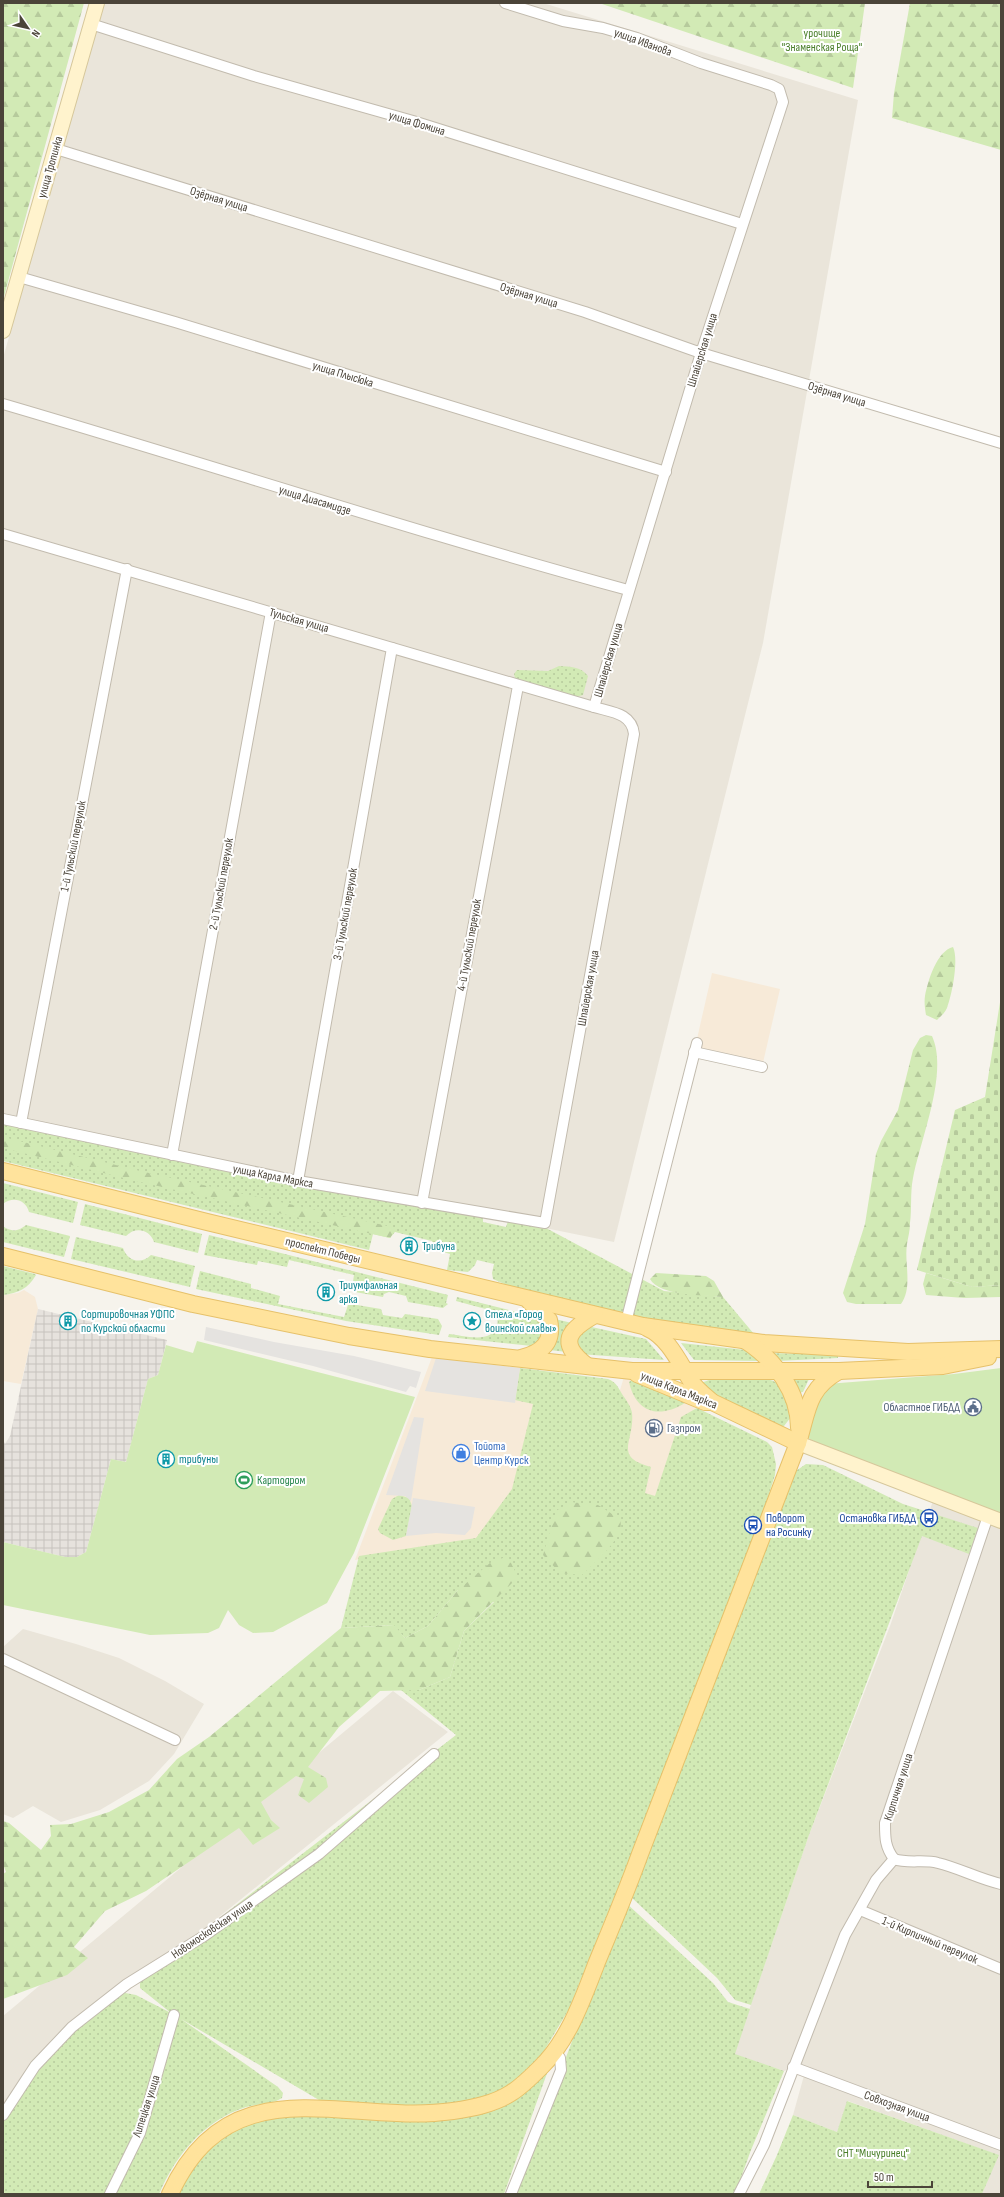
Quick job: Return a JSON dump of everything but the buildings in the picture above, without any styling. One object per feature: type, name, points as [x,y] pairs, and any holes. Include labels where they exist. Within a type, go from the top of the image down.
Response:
[{"type":"main road","name":"улица Тропинка","points":[[3,331],[97,3]]},
{"type":"main road","name":"проспект Победы","points":[[3,1171],[207,1222],[643,1326]]},
{"type":"main road","points":[[3,1256],[193,1304],[349,1336],[430,1349],[632,1371]]},
{"type":"main road","points":[[516,1359],[531,1356],[542,1350],[550,1336],[549,1320],[536,1305],[526,1298]]},
{"type":"main road","points":[[586,1365],[572,1351],[568,1340],[573,1329],[595,1315]]},
{"type":"main road","points":[[643,1326],[746,1341],[908,1352],[1001,1349]]},
{"type":"main road","points":[[643,1326],[659,1335],[685,1370],[691,1381],[712,1402]]},
{"type":"main road","points":[[746,1341],[758,1349],[787,1384],[797,1408],[798,1442]]},
{"type":"main road","name":"улица Карла Маркса","points":[[632,1371],[685,1370],[778,1372],[943,1366],[1001,1354]]},
{"type":"main road","points":[[170,2194],[186,2166],[200,2148],[222,2130],[239,2120],[271,2111],[312,2107],[406,2115],[470,2108],[490,2103],[511,2093],[541,2067],[555,2051],[582,1999],[627,1889],[798,1442],[810,1402],[817,1387],[826,1378],[839,1370]]},
{"type":"main road","name":"улица Карла Маркса","points":[[632,1371],[680,1392],[712,1402],[798,1442],[994,1518]]},
{"type":"street","name":"улица Иванова","points":[[505,3],[563,21],[603,28],[637,38],[700,63],[779,89]]},
{"type":"street","name":"улица Фомина","points":[[91,24],[254,76],[413,121],[742,224]]},
{"type":"street","name":"Шпайерская улица","points":[[545,1223],[634,734],[630,720],[623,716],[594,707],[628,590],[666,472],[701,353],[783,102],[779,89]]},
{"type":"street","name":"Озёрная улица","points":[[56,149],[585,312],[701,353],[1001,444]]},
{"type":"street","name":"улица Плысюка","points":[[18,277],[175,322],[666,472]]},
{"type":"street","name":"улица Диасамидзе","points":[[3,404],[139,444],[291,493],[502,556],[628,590]]},
{"type":"street","name":"Тульская улица","points":[[3,534],[127,569],[518,686],[594,707]]},
{"type":"street","name":"1-й Тульский переулок","points":[[21,1123],[127,569]]},
{"type":"street","name":"2-й Тульский переулок","points":[[172,1155],[270,612]]},
{"type":"street","name":"3-й Тульский переулок","points":[[298,1181],[392,648]]},
{"type":"street","name":"4-й Тульский переулок","points":[[422,1203],[518,686]]},
{"type":"street","points":[[626,1322],[696,1047],[762,1067]]},
{"type":"street","name":"улица Карла Маркса","points":[[3,1119],[298,1181],[545,1223]]},
{"type":"street","name":"Кирпичная улица","points":[[894,1859],[888,1852],[885,1842],[885,1823],[994,1518]]},
{"type":"street","points":[[3,1659],[175,1740]]},
{"type":"street","name":"Новомосковская улица","points":[[3,2115],[35,2066],[72,2027],[127,1984],[204,1936],[319,1854],[434,1754]]},
{"type":"street","points":[[739,2194],[764,2145],[845,1935],[876,1880],[894,1859],[901,1862],[920,1860],[938,1862],[1001,1884]]},
{"type":"street","name":"1-й Кирпичный переулок","points":[[860,1910],[1001,1969]]},
{"type":"street","name":"Липецкая улица","points":[[110,2194],[140,2132],[174,2015]]},
{"type":"street","points":[[511,2194],[561,2070],[560,2058],[555,2051]]},
{"type":"street","name":"Совхозная улица","points":[[793,2067],[1001,2145]]},
{"type":"shaded area","points":[[104,3],[543,3],[858,100],[763,643],[614,1242],[3,1118],[3,358]]},
{"type":"shaded area","points":[[712,973],[780,989],[762,1067],[694,1052]]},
{"type":"shaded area","points":[[24,1290],[35,1297],[38,1309],[21,1384],[3,1381],[3,1295],[18,1293]]},
{"type":"shaded area","points":[[38,1309],[167,1340],[158,1375],[148,1379],[126,1462],[111,1459],[86,1552],[77,1557],[65,1557],[3,1542],[3,1440],[5,1444],[10,1436]]},
{"type":"shaded area","points":[[206,1327],[274,1342],[354,1356],[421,1372],[416,1388],[410,1386],[406,1392],[313,1366],[204,1340]]},
{"type":"shaded area","points":[[432,1357],[524,1369],[520,1397],[536,1399],[516,1489],[478,1541],[355,1560]]},
{"type":"shaded area","points":[[436,1358],[520,1368],[515,1403],[425,1391]]},
{"type":"shaded area","points":[[624,1377],[659,1387],[700,1402],[664,1505],[592,1481]]},
{"type":"shaded area","points":[[414,1417],[424,1418],[411,1501],[405,1496],[386,1495]]},
{"type":"shaded area","points":[[935,1495],[1001,1521],[1001,2194],[982,2194],[998,2155],[848,2101],[837,2132],[793,2115],[805,2072],[793,2067],[784,2071],[734,2054],[809,1835],[890,1626]]},
{"type":"shaded area","points":[[413,1498],[475,1507],[471,1528],[465,1535],[436,1533],[406,1536]]},
{"type":"shaded area","points":[[23,1629],[119,1658],[165,1681],[204,1704],[174,1754],[149,1781],[100,1810],[61,1822],[33,1806],[13,1818],[3,1814],[3,1647]]},
{"type":"shaded area","points":[[393,1691],[448,1732],[42,2060],[3,2130],[3,2016]]},
{"type":"green space","points":[[3,3],[84,3],[3,300]]},
{"type":"green space","name":"урочище \"Знаменская Роща\"","points":[[599,3],[865,3],[853,88]]},
{"type":"green space","points":[[910,3],[1001,3],[1001,150],[892,118],[894,93]]},
{"type":"green space","points":[[559,666],[582,670],[588,676],[583,695],[576,697],[522,684],[515,678],[514,674],[517,670],[548,671]]},
{"type":"green space","points":[[953,947],[955,953],[955,968],[951,995],[946,1010],[937,1020],[926,1015],[926,989],[938,960],[942,954]]},
{"type":"green space","points":[[1001,996],[1001,1285],[972,1287],[917,1270],[955,1110],[985,1097]]},
{"type":"green space","points":[[926,1035],[932,1036],[936,1051],[937,1068],[932,1107],[912,1184],[910,1226],[906,1251],[907,1290],[905,1297],[901,1304],[856,1304],[847,1302],[843,1293],[865,1224],[876,1154],[881,1141],[898,1110],[913,1050],[920,1038]]},
{"type":"green space","points":[[3,1122],[483,1216],[483,1222],[506,1227],[508,1221],[546,1228],[664,1291],[723,1297],[754,1334],[634,1316],[511,1287],[493,1279],[492,1273],[494,1264],[477,1260],[475,1265],[468,1272],[447,1270],[450,1254],[433,1249],[432,1241],[395,1232],[390,1238],[373,1234],[369,1250],[3,1161]]},
{"type":"green space","points":[[3,1137],[140,1171],[392,1227],[394,1232],[390,1238],[140,1182],[3,1148]]},
{"type":"green space","points":[[3,1183],[78,1202],[73,1223],[29,1212],[25,1205],[19,1200],[11,1200],[3,1204]]},
{"type":"green space","points":[[85,1204],[202,1234],[198,1253],[154,1242],[146,1232],[138,1230],[126,1236],[80,1225]]},
{"type":"green space","points":[[26,1225],[70,1236],[64,1257],[3,1242],[3,1226],[14,1230],[20,1229]]},
{"type":"green space","points":[[209,1235],[448,1295],[446,1303],[448,1304],[443,1308],[408,1302],[406,1296],[389,1292],[384,1294],[383,1297],[355,1292],[352,1288],[354,1275],[289,1260],[287,1267],[258,1261],[257,1265],[204,1255]]},
{"type":"green space","points":[[76,1237],[123,1248],[131,1259],[139,1261],[151,1255],[195,1266],[190,1287],[71,1259]]},
{"type":"green space","points":[[3,1266],[36,1275],[30,1284],[22,1290],[3,1295]]},
{"type":"green space","points":[[200,1271],[251,1284],[251,1288],[280,1296],[278,1304],[344,1317],[348,1305],[351,1304],[381,1309],[383,1315],[402,1318],[405,1314],[438,1319],[442,1326],[439,1335],[346,1321],[196,1289]]},
{"type":"green space","points":[[656,1273],[706,1276],[714,1281],[723,1297],[683,1294],[663,1289],[655,1285],[650,1279]]},
{"type":"green space","points":[[926,1273],[972,1287],[1001,1285],[1001,1297],[964,1298],[926,1295],[923,1284]]},
{"type":"green space","points":[[457,1297],[537,1317],[543,1323],[542,1338],[532,1346],[448,1337],[449,1334],[469,1337],[483,1337],[490,1335],[498,1323],[493,1311],[456,1301]]},
{"type":"green space","points":[[555,1319],[572,1323],[567,1352],[549,1350]]},
{"type":"green space","points":[[587,1326],[646,1339],[664,1360],[579,1354],[575,1336]]},
{"type":"green space","name":"Картодром","points":[[197,1341],[415,1397],[354,1553],[327,1603],[273,1632],[253,1633],[239,1625],[228,1610],[219,1628],[208,1633],[150,1635],[3,1605],[3,1542],[65,1557],[77,1557],[86,1552],[111,1459],[126,1462],[148,1379],[158,1375],[166,1345],[193,1353]]},
{"type":"green space","points":[[681,1343],[746,1350],[761,1361],[694,1360]]},
{"type":"green space","points":[[770,1353],[838,1355],[838,1358],[777,1361]]},
{"type":"green space","points":[[520,1368],[608,1379],[615,1383],[631,1408],[632,1413],[628,1447],[629,1453],[632,1458],[639,1463],[651,1467],[645,1493],[655,1496],[681,1417],[697,1408],[767,1442],[772,1447],[776,1464],[775,1475],[767,1500],[678,1740],[569,2009],[541,2056],[512,2085],[492,2095],[469,2102],[405,2109],[319,2100],[181,2019],[278,2087],[283,2093],[282,2098],[270,2103],[246,2107],[231,2113],[218,2120],[205,2130],[183,2152],[166,2179],[159,2194],[3,2194],[3,2115],[61,2038],[120,1992],[136,1995],[171,2013],[140,1988],[140,1981],[143,1977],[456,1735],[401,1690],[419,1690],[450,1677],[464,1631],[494,1602],[458,1590],[428,1626],[405,1638],[393,1625],[341,1628],[359,1556],[476,1538],[512,1489],[533,1404],[515,1400]]},
{"type":"green space","points":[[1001,1368],[1001,1517],[816,1444],[811,1441],[808,1434],[808,1427],[813,1412],[827,1384],[954,1374]]},
{"type":"green space","points":[[633,1379],[686,1401],[675,1408],[666,1411],[658,1412],[650,1410],[637,1401],[632,1392],[629,1382]]},
{"type":"green space","points":[[809,1379],[803,1392],[798,1393],[794,1380]]},
{"type":"green space","points":[[709,1380],[770,1380],[779,1385],[787,1400],[791,1417],[784,1426],[780,1426],[708,1391],[701,1383]]},
{"type":"green space","points":[[806,1464],[823,1465],[903,1504],[978,1528],[969,1554],[922,1536],[809,1835],[751,2005],[735,2000],[717,1978],[630,1896],[790,1475]]},
{"type":"green space","points":[[399,1495],[409,1498],[412,1506],[406,1536],[393,1540],[380,1533],[378,1529],[392,1499]]},
{"type":"green space","points":[[570,1502],[598,1505],[620,1519],[621,1526],[614,1541],[601,1557],[582,1575],[560,1573],[543,1555],[556,1511]]},
{"type":"green space","points":[[503,1558],[511,1563],[518,1577],[464,1631],[450,1677],[419,1690],[380,1691],[339,1727],[308,1767],[326,1778],[328,1787],[309,1803],[298,1795],[304,1779],[296,1776],[261,1802],[271,1820],[280,1828],[253,1845],[239,1828],[146,1891],[105,1911],[74,1947],[88,1958],[67,1975],[3,1999],[3,1874],[6,1872],[3,1864],[3,1821],[9,1823],[41,1850],[51,1836],[50,1825],[71,1824],[109,1812],[149,1790],[177,1759],[209,1737],[341,1628],[394,1625],[405,1638],[428,1626],[458,1590],[490,1563]]},
{"type":"green space","points":[[625,1902],[713,1983],[728,2002],[750,2009],[735,2054],[784,2071],[751,2150],[735,2194],[514,2194]]},
{"type":"green space","points":[[551,2062],[504,2194],[175,2194],[198,2155],[227,2130],[267,2115],[317,2113],[407,2122],[463,2117]]},
{"type":"green space","name":"СНТ \"Мичуринец\"","points":[[847,2101],[999,2155],[982,2194],[759,2194],[793,2115],[837,2132]]},
{"type":"place","name":"Трибуна","points":[[409,1246]]},
{"type":"place","name":"Триумфальная арка","points":[[326,1292]]},
{"type":"place","name":"Сортировочная УФПС по Курской области","points":[[68,1321]]},
{"type":"place","name":"Стела «Город воинской славы»","points":[[472,1321]]},
{"type":"place","name":"Областное ГИБДД","points":[[973,1407]]},
{"type":"place","name":"Газпром","points":[[654,1428]]},
{"type":"place","name":"Тойота Центр Курск","points":[[461,1453]]},
{"type":"place","name":"трибуны","points":[[166,1459]]},
{"type":"place","name":"Картодром","points":[[244,1480]]},
{"type":"place","name":"Остановка ГИБДД","points":[[929,1518]]},
{"type":"place","name":"Поворот на Росинку","points":[[753,1525]]}]
